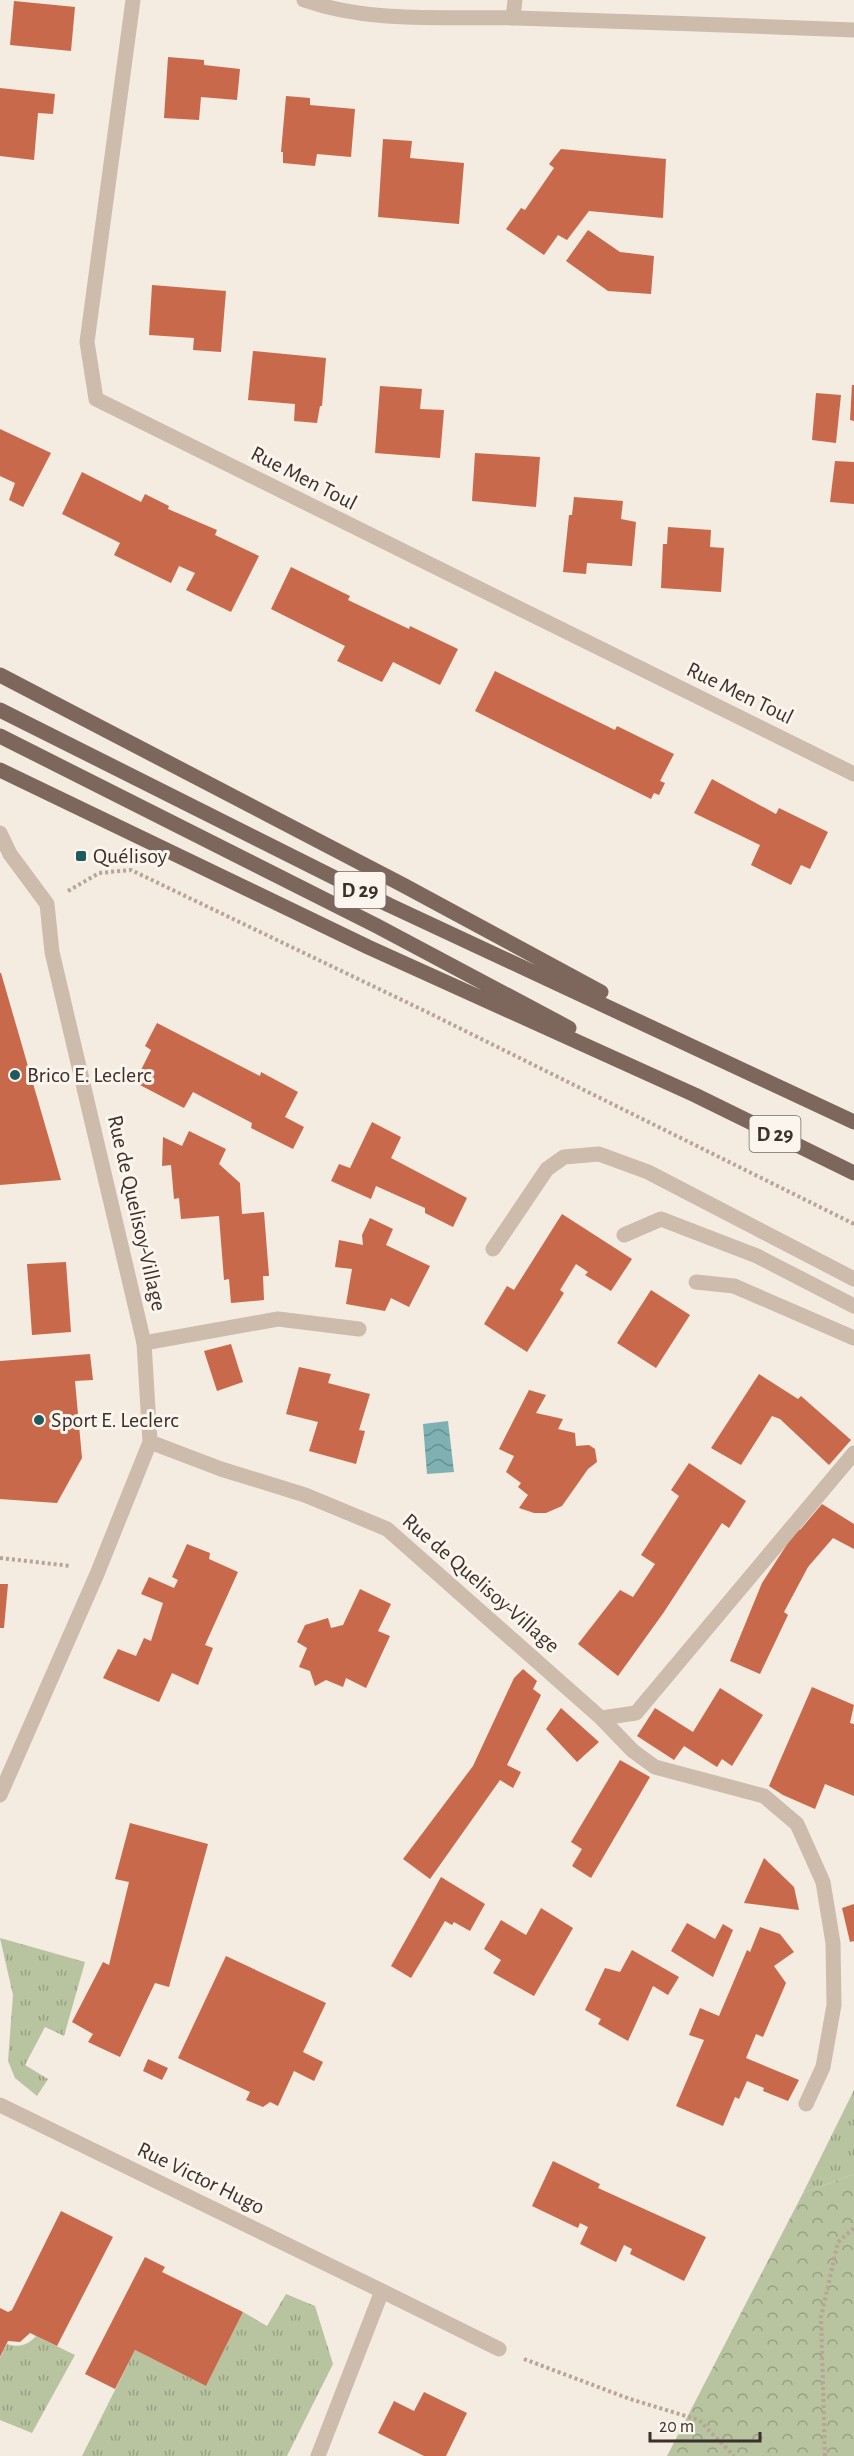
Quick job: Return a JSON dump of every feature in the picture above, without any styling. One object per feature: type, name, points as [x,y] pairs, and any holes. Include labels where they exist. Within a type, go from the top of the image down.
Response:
[{"type":"main road","points":[[0,675],[403,885],[724,1060]]},
{"type":"main road","name":"D 29","points":[[0,710],[389,905],[854,1122]]},
{"type":"main road","name":"D 29","points":[[0,736],[377,926],[695,1095],[854,1173]]},
{"type":"main road","points":[[0,770],[368,947],[695,1095]]},
{"type":"street","name":"Rue Men Toul","points":[[133,0],[87,342],[96,399],[854,774]]},
{"type":"street","points":[[304,0],[333,10],[438,20],[513,18],[854,30]]},
{"type":"street","points":[[513,18],[515,0]]},
{"type":"street","points":[[0,833],[10,854],[47,904]]},
{"type":"street","name":"Rue de Quelisoy-Village","points":[[0,1795],[97,1574],[150,1442],[144,1343],[52,952],[47,904]]},
{"type":"street","points":[[493,1249],[547,1169],[564,1157],[599,1154],[648,1172],[854,1279]]},
{"type":"street","points":[[624,1235],[661,1219],[757,1256],[854,1306]]},
{"type":"street","points":[[696,1282],[734,1286],[854,1338]]},
{"type":"street","points":[[144,1343],[278,1318],[359,1329]]},
{"type":"street","name":"Rue de Quelisoy-Village","points":[[150,1442],[221,1469],[304,1495],[387,1529],[601,1718],[633,1751],[655,1767],[764,1796],[797,1824],[823,1882],[833,1943],[834,2005],[823,2067],[806,2104]]},
{"type":"street","points":[[601,1718],[636,1713],[854,1453]]},
{"type":"street","name":"Rue Victor Hugo","points":[[0,2105],[499,2349]]},
{"type":"street","points":[[318,2456],[382,2291]]},
{"type":"path","points":[[47,904],[99,873],[131,870],[427,1012],[854,1224]]},
{"type":"path","points":[[0,1558],[67,1566],[97,1574]]},
{"type":"path","points":[[825,2456],[821,2317],[838,2242],[854,2228]]},
{"type":"path","points":[[499,2349],[630,2399],[699,2420],[734,2456]]},
{"type":"green space","points":[[0,1938],[85,1962],[64,2036],[45,2027],[25,2065],[48,2079],[37,2096],[15,2078],[8,2061],[13,1995]]},
{"type":"green space","points":[[854,2090],[854,2174],[803,2193]]},
{"type":"green space","points":[[854,2174],[854,2456],[667,2456],[803,2193]]},
{"type":"green space","points":[[286,2294],[315,2306],[333,2364],[287,2456],[82,2456],[135,2350],[206,2386],[243,2312],[267,2326]]},
{"type":"green space","points":[[36,2336],[75,2355],[32,2433],[0,2420],[0,2358],[7,2344],[23,2345]]},
{"type":"water","points":[[448,1421],[454,1472],[427,1474],[423,1424]]},
{"type":"building","points":[[14,1],[75,7],[71,51],[10,45]]},
{"type":"building","points":[[168,57],[204,60],[204,65],[240,69],[237,100],[201,97],[199,120],[164,118]]},
{"type":"building","points":[[0,88],[55,94],[53,114],[38,113],[34,160],[0,156]]},
{"type":"building","points":[[286,96],[310,98],[310,105],[355,109],[351,157],[317,154],[315,166],[283,163],[283,152],[281,152]]},
{"type":"building","points":[[383,139],[412,141],[410,158],[464,163],[459,224],[378,217]]},
{"type":"building","points":[[561,149],[666,159],[663,218],[589,211],[567,240],[558,235],[544,255],[506,229],[521,208],[525,210],[554,168],[549,164]]},
{"type":"building","points":[[588,230],[620,252],[654,256],[651,294],[608,291],[566,261]]},
{"type":"building","points":[[152,285],[226,291],[221,352],[193,350],[194,338],[149,335]]},
{"type":"building","points":[[253,351],[326,358],[322,406],[320,406],[317,423],[294,421],[295,404],[248,400]]},
{"type":"building","points":[[852,385],[854,385],[854,421],[850,420]]},
{"type":"building","points":[[380,386],[422,389],[420,409],[444,410],[440,458],[375,453]]},
{"type":"building","points":[[816,393],[841,395],[836,443],[812,440]]},
{"type":"building","points":[[0,429],[51,453],[23,507],[9,500],[15,483],[0,476]]},
{"type":"building","points":[[475,453],[540,457],[536,507],[472,501]]},
{"type":"building","points":[[835,461],[854,462],[854,504],[830,502]]},
{"type":"building","points":[[82,472],[141,502],[145,494],[169,506],[168,509],[217,530],[215,535],[259,556],[231,612],[186,590],[195,573],[179,566],[171,583],[114,555],[120,543],[62,514]]},
{"type":"building","points":[[574,497],[623,501],[621,519],[636,522],[632,566],[587,563],[586,574],[563,572],[569,515],[572,515]]},
{"type":"building","points":[[668,527],[711,530],[710,547],[724,548],[721,592],[661,588],[663,544],[667,544]]},
{"type":"building","points":[[291,567],[350,596],[348,600],[458,649],[440,685],[393,662],[382,682],[337,661],[345,646],[271,609]]},
{"type":"building","points":[[495,671],[615,730],[617,726],[674,754],[660,781],[665,783],[659,795],[654,793],[651,799],[475,711]]},
{"type":"building","points":[[712,779],[776,814],[779,808],[828,832],[810,869],[801,865],[791,885],[751,865],[760,845],[694,813]]},
{"type":"building","name":"Brico E. Leclerc","points":[[1,973],[61,1180],[0,1185]]},
{"type":"building","points":[[157,1023],[260,1076],[261,1072],[298,1092],[285,1117],[304,1127],[293,1149],[251,1128],[252,1123],[193,1092],[184,1108],[138,1084],[143,1075],[139,1074],[151,1050],[145,1046]]},
{"type":"building","points":[[372,1122],[401,1137],[391,1158],[467,1198],[453,1227],[425,1213],[425,1208],[376,1186],[371,1199],[331,1181],[339,1164],[350,1168]]},
{"type":"building","points":[[189,1131],[226,1149],[219,1164],[240,1183],[242,1214],[264,1212],[269,1276],[263,1276],[264,1300],[231,1303],[229,1279],[224,1280],[219,1216],[181,1219],[179,1198],[174,1199],[171,1165],[162,1166],[163,1137],[182,1146]]},
{"type":"building","points":[[562,1214],[632,1259],[611,1291],[585,1275],[588,1272],[576,1264],[560,1290],[564,1293],[527,1352],[484,1324],[507,1286],[514,1290]]},
{"type":"building","points":[[370,1218],[393,1229],[386,1245],[430,1266],[409,1307],[391,1298],[385,1311],[346,1304],[352,1269],[335,1267],[339,1240],[363,1245],[362,1235]]},
{"type":"building","points":[[66,1262],[71,1332],[32,1335],[27,1264]]},
{"type":"building","points":[[651,1290],[690,1315],[656,1368],[617,1343]]},
{"type":"building","points":[[231,1344],[243,1382],[217,1391],[204,1351]]},
{"type":"building","name":"Sport E. Leclerc","points":[[90,1354],[93,1380],[75,1381],[82,1458],[57,1503],[0,1499],[0,1361]]},
{"type":"building","points":[[299,1367],[331,1374],[328,1383],[370,1394],[359,1430],[365,1431],[356,1464],[309,1451],[318,1422],[286,1414]]},
{"type":"building","points":[[759,1374],[798,1399],[801,1396],[851,1440],[829,1465],[780,1419],[772,1416],[741,1465],[711,1448]]},
{"type":"building","points":[[529,1390],[546,1395],[536,1413],[563,1419],[558,1429],[575,1433],[576,1446],[589,1445],[595,1449],[597,1462],[588,1469],[562,1506],[546,1513],[534,1513],[519,1508],[528,1495],[518,1487],[521,1483],[506,1472],[514,1456],[499,1449]]},
{"type":"building","points":[[689,1463],[746,1501],[729,1528],[722,1523],[664,1612],[618,1676],[578,1644],[620,1590],[633,1597],[655,1564],[641,1555],[679,1496],[671,1490]]},
{"type":"building","points":[[822,1504],[854,1524],[854,1549],[833,1538],[808,1567],[784,1612],[788,1615],[760,1674],[730,1661],[762,1583],[797,1529],[800,1530]]},
{"type":"building","points":[[187,1544],[210,1553],[209,1559],[238,1572],[205,1645],[213,1648],[198,1685],[172,1673],[159,1702],[103,1678],[118,1649],[136,1656],[144,1638],[151,1641],[163,1603],[141,1594],[149,1577],[174,1588],[178,1580],[172,1577]]},
{"type":"building","points":[[0,1584],[8,1584],[4,1628],[0,1628]]},
{"type":"building","points":[[360,1589],[391,1604],[378,1631],[390,1636],[366,1688],[346,1678],[343,1687],[326,1680],[315,1686],[310,1671],[299,1667],[307,1648],[297,1642],[305,1625],[328,1618],[331,1628],[343,1625]]},
{"type":"building","points":[[523,1669],[537,1681],[533,1689],[541,1695],[507,1765],[521,1772],[513,1788],[500,1780],[430,1879],[403,1859],[473,1766],[514,1678]]},
{"type":"building","points":[[812,1687],[854,1705],[850,1723],[854,1724],[854,1796],[825,1784],[815,1809],[769,1786]]},
{"type":"building","points":[[720,1688],[763,1715],[732,1766],[722,1759],[717,1767],[684,1746],[674,1760],[637,1736],[655,1708],[693,1732]]},
{"type":"building","points":[[561,1708],[599,1742],[577,1762],[546,1729]]},
{"type":"building","points":[[620,1760],[650,1777],[591,1878],[572,1866],[582,1849],[571,1842]]},
{"type":"building","points":[[130,1823],[208,1844],[169,1987],[155,1983],[120,2057],[88,2042],[93,2034],[72,2022],[103,1962],[109,1965],[129,1882],[115,1879]]},
{"type":"building","points":[[764,1858],[794,1887],[799,1910],[744,1903]]},
{"type":"building","points":[[441,1877],[485,1904],[470,1931],[454,1922],[452,1925],[445,1921],[411,1978],[391,1966]]},
{"type":"building","points":[[854,1904],[854,1941],[850,1942],[842,1908]]},
{"type":"building","points":[[541,1908],[573,1928],[534,1996],[493,1973],[501,1960],[484,1949],[501,1920],[526,1935]]},
{"type":"building","points":[[687,1923],[715,1939],[723,1924],[733,1930],[713,1977],[671,1951]]},
{"type":"building","points":[[760,1927],[780,1934],[794,1952],[774,1966],[786,1983],[763,2037],[756,2034],[746,2058],[799,2080],[788,2101],[763,2091],[764,2088],[747,2081],[739,2099],[735,2097],[723,2126],[676,2106],[704,2040],[689,2035],[700,2008],[719,2016],[747,1950],[750,1952]]},
{"type":"building","points":[[632,1950],[679,1977],[668,1995],[653,1986],[628,2041],[598,2024],[601,2019],[585,2010],[605,1968],[620,1972]]},
{"type":"building","points":[[226,1956],[326,2003],[303,2052],[323,2062],[314,2081],[294,2071],[278,2106],[270,2102],[263,2107],[246,2100],[250,2092],[178,2058]]},
{"type":"building","points":[[148,2059],[168,2068],[162,2080],[143,2071]]},
{"type":"building","points":[[553,2161],[600,2184],[598,2188],[706,2237],[684,2281],[630,2254],[632,2249],[624,2245],[616,2262],[580,2244],[588,2227],[580,2223],[578,2228],[532,2206]]},
{"type":"building","points":[[61,2211],[113,2237],[57,2346],[30,2333],[20,2342],[8,2341],[0,2357],[0,2308],[8,2312],[12,2310]]},
{"type":"building","points":[[145,2257],[165,2267],[162,2272],[243,2312],[206,2386],[135,2350],[115,2389],[85,2374]]},
{"type":"building","points":[[424,2392],[467,2413],[446,2456],[424,2456],[378,2433],[394,2401],[414,2411]]},
{"type":"place","name":"Quélisoy","points":[[81,856]]},
{"type":"place","name":"Brico E. Leclerc","points":[[15,1075]]},
{"type":"place","name":"Sport E. Leclerc","points":[[39,1420]]}]
